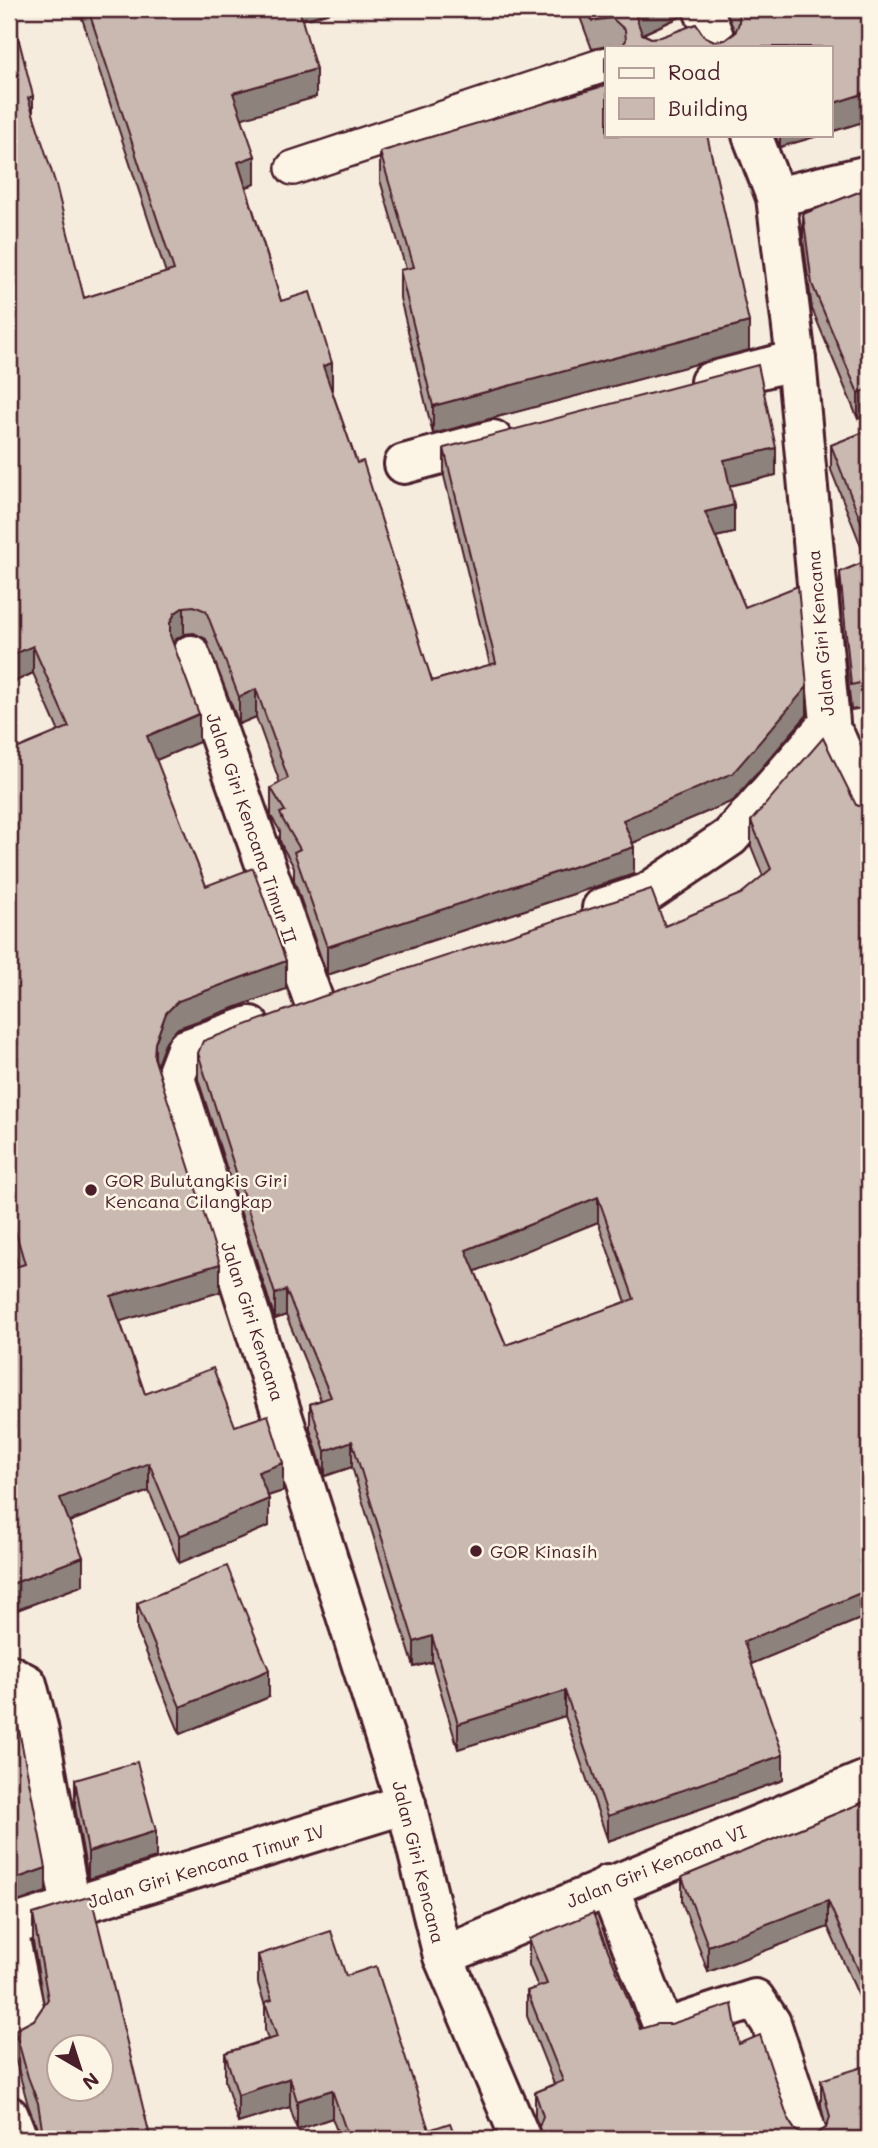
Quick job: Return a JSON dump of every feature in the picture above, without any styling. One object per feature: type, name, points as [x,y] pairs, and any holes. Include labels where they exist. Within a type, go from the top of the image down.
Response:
[{"type":"street","name":"Jalan Giri Kencana","points":[[570,918],[647,893],[730,837],[845,729],[776,197],[752,136]]},
{"type":"street","points":[[776,197],[869,175]]},
{"type":"street","points":[[674,392],[796,360]]},
{"type":"street","points":[[404,464],[526,432]]},
{"type":"street","name":"Jalan Giri Kencana Timur II","points":[[191,655],[314,1002]]},
{"type":"street","points":[[845,729],[869,813]]},
{"type":"street","name":"Jalan Giri Kencana","points":[[352,990],[186,1049],[175,1078],[406,1804],[443,1956],[521,2139]]},
{"type":"street","points":[[9,1674],[27,1684],[71,1907]]},
{"type":"street","name":"Jalan Giri Kencana VI","points":[[443,1956],[608,1885],[869,1779]]},
{"type":"street","name":"Jalan Giri Kencana Timur IV","points":[[13,2036],[27,2022],[9,1934],[19,1923],[406,1804]]},
{"type":"street","points":[[608,1885],[664,2029],[755,1998],[771,2023],[809,2139]]},
{"type":"street","points":[[9,2116],[18,2139]]},
{"type":"lane","points":[[293,168],[605,65]]},
{"type":"building","points":[[9,9],[33,96],[28,98],[56,185],[84,298],[174,270],[88,9],[299,9],[316,69],[233,93],[255,156],[238,162],[281,301],[310,292],[332,363],[323,366],[357,463],[363,461],[432,681],[496,663],[444,448],[758,365],[776,448],[724,460],[734,505],[705,512],[745,607],[798,586],[807,687],[733,773],[623,820],[634,847],[327,947],[294,852],[300,849],[283,820],[280,813],[285,811],[271,788],[288,778],[256,689],[239,697],[206,611],[194,606],[184,607],[175,613],[170,623],[170,635],[199,714],[147,736],[206,886],[253,868],[286,961],[178,1001],[166,1013],[155,1043],[154,1057],[220,1264],[111,1296],[145,1394],[213,1368],[235,1426],[268,1415],[283,1463],[258,1472],[269,1499],[179,1536],[149,1463],[60,1498],[83,1557],[9,1585],[9,1269],[25,1264],[9,1209],[9,752],[69,727],[33,646],[14,654],[9,642]]},
{"type":"building","points":[[587,9],[639,9],[636,17],[642,34],[651,38],[696,24],[704,36],[714,41],[725,40],[735,33],[739,23],[737,9],[869,9],[869,92],[832,104],[832,46],[623,46],[626,40],[625,30],[612,18],[592,21]]},
{"type":"building","points":[[605,86],[605,136],[707,136],[749,322],[433,406],[400,270],[414,267],[380,152]]},
{"type":"building","points":[[869,188],[869,389],[858,393],[812,284],[803,214]]},
{"type":"building","points":[[869,430],[869,542],[831,445]]},
{"type":"building","points":[[869,560],[869,681],[851,685],[840,572]]},
{"type":"building","points":[[823,738],[856,805],[869,809],[869,1615],[860,1593],[744,1642],[783,1755],[608,1816],[565,1691],[458,1724],[432,1636],[414,1642],[352,1441],[325,1451],[310,1404],[331,1397],[286,1290],[275,1294],[198,1053],[203,1041],[321,997],[651,889],[665,926],[741,894],[771,869],[751,821]],"holes":[[[598,1197],[634,1299],[506,1345],[466,1250]]]},
{"type":"building","points":[[227,1566],[269,1670],[180,1707],[137,1603]]},
{"type":"building","points":[[9,1679],[46,1868],[9,1881]]},
{"type":"building","points":[[137,1762],[156,1831],[88,1852],[75,1780]]},
{"type":"building","points":[[869,1800],[869,1994],[828,1901],[708,1946],[682,1877]]},
{"type":"building","points":[[91,1896],[150,2136],[156,2133],[158,2139],[30,2139],[43,2135],[38,2103],[15,2030],[34,2020],[48,1999],[33,1914]]},
{"type":"building","points":[[593,1913],[640,2029],[657,2024],[671,2024],[732,2004],[739,2044],[760,2035],[789,2121],[795,2130],[804,2135],[816,2134],[826,2128],[830,2117],[821,2080],[869,2065],[869,2139],[543,2139],[539,2127],[543,2116],[535,2092],[563,2081],[527,1991],[547,1984],[529,1939]]},
{"type":"building","points":[[331,1931],[346,1976],[376,1966],[429,2130],[450,2123],[456,2139],[349,2139],[332,2090],[297,2101],[290,2078],[238,2095],[225,2053],[277,2037],[265,2002],[272,2000],[258,1955]]},
{"type":"place","name":"GOR Bulutangkis Giri Kencana Cilangkap","points":[[91,1190]]},
{"type":"place","name":"GOR Kinasih","points":[[476,1551]]}]
